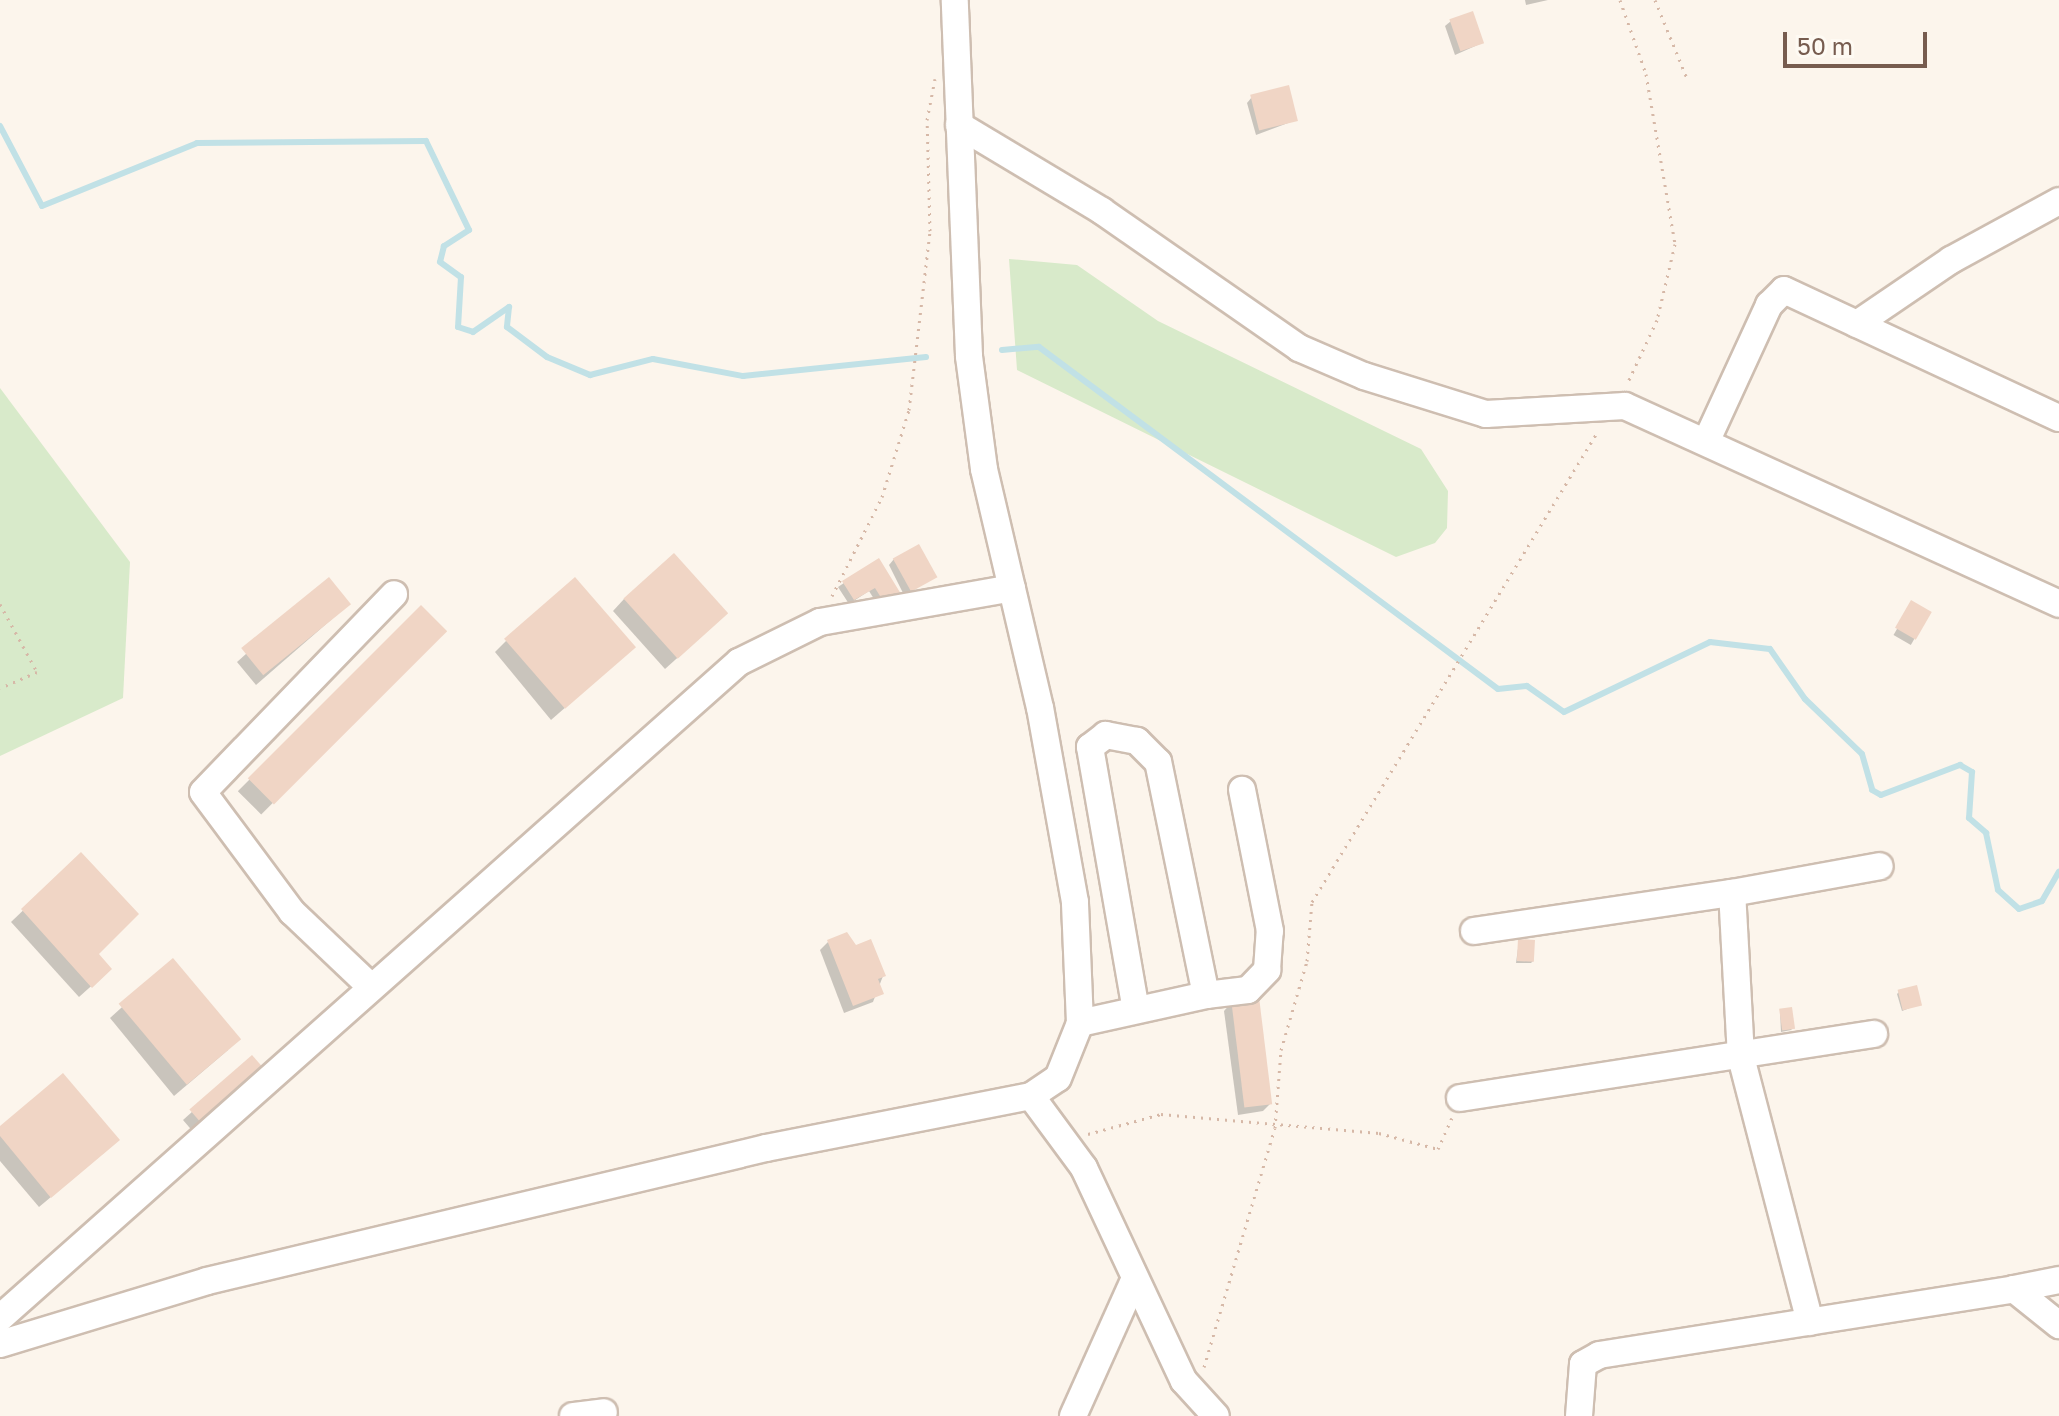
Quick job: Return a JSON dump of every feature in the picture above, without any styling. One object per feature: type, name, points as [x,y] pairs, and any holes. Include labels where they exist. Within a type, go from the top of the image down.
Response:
[{"type":"street","points":[[0,1344],[222,1278],[766,1148],[1031,1096],[1058,1078],[1080,1023],[1075,902],[969,356],[955,0]]},
{"type":"street","points":[[959,125],[1102,211],[1299,348],[1364,376],[1486,414],[1614,404],[1706,442],[2059,604]]},
{"type":"street","points":[[1857,324],[1951,260],[2059,201]]},
{"type":"street","points":[[1706,442],[1769,305],[1784,290],[2059,418]]},
{"type":"street","points":[[0,1318],[369,985],[739,662],[820,622],[1012,588]]},
{"type":"street","points":[[369,985],[292,912],[203,792],[394,594]]},
{"type":"street","points":[[1136,1010],[1090,747],[1106,735],[1137,741],[1158,762],[1206,995]]},
{"type":"street","points":[[1080,1023],[1206,995],[1248,990],[1267,970],[1270,931],[1242,790]]},
{"type":"street","points":[[1474,931],[1732,893],[1880,866]]},
{"type":"street","points":[[1732,893],[1741,1057],[1810,1322]]},
{"type":"street","points":[[1460,1098],[1741,1057],[1874,1034]]},
{"type":"street","points":[[1031,1096],[1065,1143],[1195,1393],[1216,1416]]},
{"type":"street","points":[[1073,1416],[1135,1278]]},
{"type":"street","points":[[1579,1416],[1583,1364],[1599,1355],[2059,1280]]},
{"type":"street","points":[[2014,1289],[2059,1325]]},
{"type":"street","points":[[573,1416],[604,1412]]},
{"type":"path","points":[[1195,1393],[1238,1270],[1253,1185],[1275,1128],[1281,1050],[1307,961],[1312,902],[1644,357],[1675,244],[1646,74],[1620,0]]},
{"type":"path","points":[[1655,0],[1688,81]]},
{"type":"path","points":[[820,622],[882,497],[909,410],[930,231],[927,120],[937,71],[957,54]]},
{"type":"path","points":[[0,604],[37,672],[0,688]]},
{"type":"path","points":[[1065,1143],[1132,1117],[1161,1114],[1275,1128],[1379,1133],[1438,1149],[1460,1098]]},
{"type":"green space","points":[[1009,259],[1077,265],[1158,321],[1421,449],[1448,491],[1447,528],[1435,543],[1396,557],[1017,370]]},
{"type":"green space","points":[[0,388],[130,562],[123,698],[0,756]]},
{"type":"building","points":[[1473,11],[1484,43],[1460,51],[1449,19]]},
{"type":"building","points":[[1289,85],[1298,121],[1259,131],[1250,95]]},
{"type":"building","points":[[919,544],[937,577],[911,592],[893,559]]},
{"type":"building","points":[[674,553],[728,613],[678,659],[623,599]]},
{"type":"building","points":[[879,558],[901,594],[885,604],[875,588],[854,600],[842,581]]},
{"type":"building","points":[[329,577],[351,604],[263,675],[241,648]]},
{"type":"building","points":[[575,577],[636,647],[565,709],[504,639]]},
{"type":"building","points":[[1911,600],[1932,612],[1916,640],[1895,628]]},
{"type":"building","points":[[421,605],[447,631],[274,804],[248,778]]},
{"type":"building","points":[[81,852],[139,914],[99,954],[112,969],[92,988],[21,909]]},
{"type":"building","points":[[847,932],[856,945],[871,939],[886,976],[878,979],[884,994],[853,1006],[827,940]]},
{"type":"building","points":[[1518,939],[1535,940],[1534,962],[1517,961]]},
{"type":"building","points":[[173,958],[241,1039],[187,1085],[119,1004]]},
{"type":"building","points":[[1917,985],[1922,1005],[1903,1010],[1898,990]]},
{"type":"building","points":[[1259,997],[1272,1104],[1244,1108],[1231,1000]]},
{"type":"building","points":[[1792,1007],[1795,1029],[1782,1031],[1779,1009]]},
{"type":"building","points":[[252,1055],[267,1072],[204,1127],[189,1109]]},
{"type":"building","points":[[63,1073],[120,1140],[51,1198],[0,1136],[0,1126]]},
{"type":"waterway","points":[[0,126],[42,206],[197,143],[426,141],[469,230],[444,246],[440,262],[461,277],[458,327],[473,332],[509,307],[507,327],[547,357],[590,375],[653,359],[743,376],[926,357]]},
{"type":"waterway","points":[[1002,350],[1039,347],[1498,689],[1527,686],[1564,712],[1710,642],[1770,649],[1805,699],[1862,754],[1872,790],[1881,795],[1960,765],[1972,772],[1969,818],[1986,833],[1998,890],[2019,909],[2042,901],[2059,872]]}]
